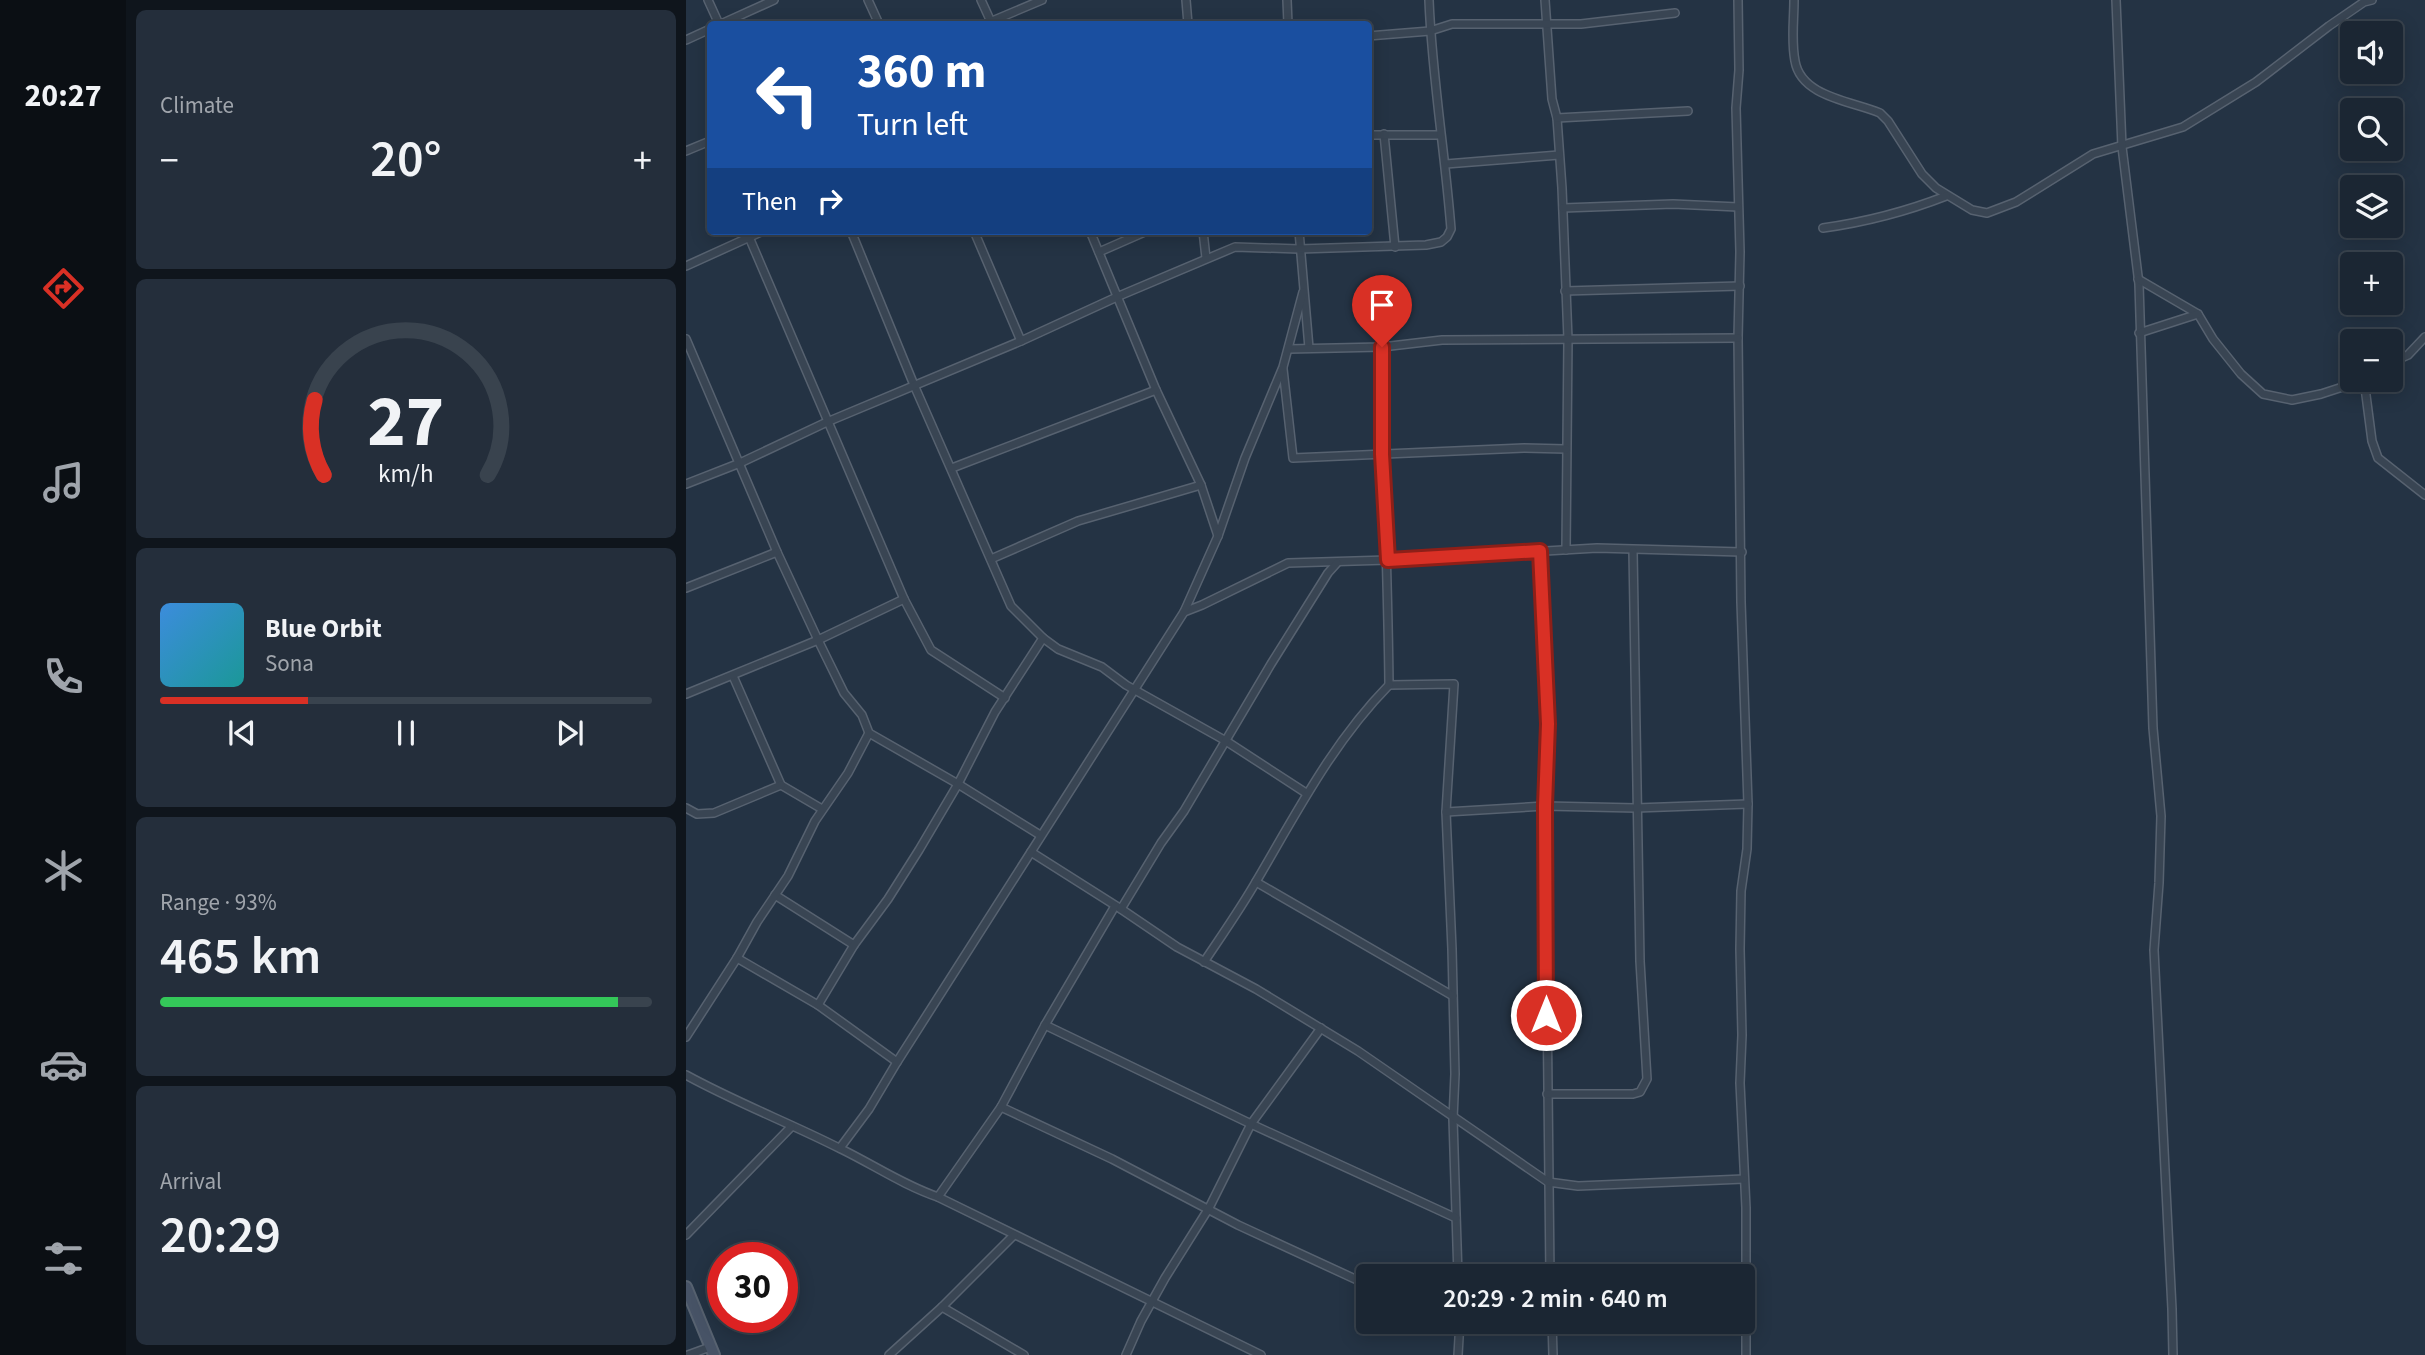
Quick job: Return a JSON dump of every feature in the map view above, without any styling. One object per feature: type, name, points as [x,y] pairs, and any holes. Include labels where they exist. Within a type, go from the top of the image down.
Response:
[{"type":"street","points":[[708,0],[718,21]]},
{"type":"street","points":[[727,21],[774,0]]},
{"type":"street","points":[[867,0],[877,21]]},
{"type":"street","points":[[981,0],[988,21]]},
{"type":"street","points":[[996,21],[1042,0]]},
{"type":"street","points":[[1186,0],[1188,21]]},
{"type":"street","points":[[1287,0],[1288,21]]},
{"type":"street","points":[[686,484],[740,463],[827,422],[1235,247],[1395,247],[1434,244],[1447,236],[1451,229],[1429,0]]},
{"type":"street","points":[[1545,0],[1563,208],[1568,340],[1566,550]]},
{"type":"street","points":[[1738,0],[1741,602],[1748,804],[1741,891],[1740,1083],[1747,1264]]},
{"type":"street","points":[[1794,0],[1793,43],[1799,75],[1813,88],[1880,113],[1922,174],[1946,196],[1972,210],[1987,213],[2016,202],[2081,160],[2183,127],[2256,82],[2329,26],[2364,2],[2372,0]]},
{"type":"street","points":[[2116,0],[2122,147],[2138,279],[2153,728],[2161,816],[2154,950],[2172,1355]]},
{"type":"street","points":[[1372,36],[1430,31],[1452,24],[1581,24],[1675,13]]},
{"type":"street","points":[[686,40],[707,30]]},
{"type":"street","points":[[1557,118],[1688,111]]},
{"type":"street","points":[[1384,134],[1395,247]]},
{"type":"street","points":[[1372,135],[1440,135]]},
{"type":"street","points":[[686,151],[707,143]]},
{"type":"street","points":[[1446,164],[1559,155]]},
{"type":"street","points":[[1823,228],[1864,223],[1946,196]]},
{"type":"street","points":[[1563,208],[1673,204],[1738,207]]},
{"type":"street","points":[[686,266],[754,235]]},
{"type":"street","points":[[853,235],[914,385],[1011,606],[1058,649],[1102,667],[1226,741],[1306,793]]},
{"type":"street","points":[[976,235],[1021,341]]},
{"type":"street","points":[[1092,235],[1156,390],[1201,485],[1218,536]]},
{"type":"street","points":[[1100,251],[1138,235]]},
{"type":"street","points":[[1203,235],[1206,258]]},
{"type":"street","points":[[1299,235],[1309,348]]},
{"type":"street","points":[[749,237],[904,598],[931,650],[1005,698]]},
{"type":"street","points":[[2138,279],[2198,314],[2213,339],[2241,374],[2263,394],[2292,400],[2340,388]]},
{"type":"street","points":[[1565,291],[1740,286]]},
{"type":"street","points":[[840,1148],[869,1109],[1040,835],[1184,612],[1218,536],[1245,458],[1283,368],[1303,292]]},
{"type":"street","points":[[2139,333],[2198,314]]},
{"type":"street","points":[[2403,357],[2425,337]]},
{"type":"street","points":[[1289,349],[1382,347],[1442,341],[1738,338]]},
{"type":"street","points":[[686,339],[777,552],[844,693],[862,715],[869,733],[1040,835]]},
{"type":"street","points":[[1205,961],[1256,882],[1306,793],[1361,714],[1389,685],[1388,560],[1382,454],[1382,347]]},
{"type":"street","points":[[1283,368],[1293,458],[1524,448],[1566,449]]},
{"type":"street","points":[[952,468],[1156,390]]},
{"type":"street","points":[[2366,392],[2372,441],[2378,458],[2425,495]]},
{"type":"street","points":[[991,559],[1077,521],[1201,485]]},
{"type":"street","points":[[1184,612],[1288,563],[1338,563],[1597,548],[1742,552]]},
{"type":"street","points":[[1540,551],[1548,724],[1545,806],[1550,1264]]},
{"type":"street","points":[[1547,1094],[1633,1094],[1640,1092],[1647,1079],[1640,961],[1633,551]]},
{"type":"street","points":[[686,588],[777,552]]},
{"type":"street","points":[[938,1197],[1001,1107],[1045,1025],[1118,907],[1226,741],[1328,573],[1338,563]]},
{"type":"street","points":[[686,694],[818,640],[904,598]]},
{"type":"street","points":[[818,1005],[854,945],[888,899],[958,784],[995,712],[1043,638]]},
{"type":"street","points":[[733,677],[781,785],[822,810]]},
{"type":"street","points":[[1389,685],[1454,684],[1446,812],[1455,1074],[1453,1119],[1458,1264]]},
{"type":"street","points":[[686,1037],[775,895],[869,733]]},
{"type":"street","points":[[686,808],[697,814],[714,813],[781,785]]},
{"type":"street","points":[[1446,812],[1545,806],[1636,808],[1748,804]]},
{"type":"street","points":[[1031,852],[1177,947],[1321,1028],[1548,1182],[1562,1186],[1578,1186],[1744,1179]]},
{"type":"street","points":[[1256,882],[1453,996]]},
{"type":"street","points":[[775,895],[854,945]]},
{"type":"street","points":[[737,958],[818,1005],[897,1062]]},
{"type":"street","points":[[1045,1025],[1456,1218]]},
{"type":"street","points":[[1126,1355],[1153,1301],[1209,1208],[1251,1124],[1321,1028]]},
{"type":"street","points":[[686,1075],[1261,1355]]},
{"type":"street","points":[[1001,1107],[1112,1159],[1238,1225],[1356,1279]]},
{"type":"street","points":[[686,1235],[791,1127]]},
{"type":"street","points":[[892,1354],[1014,1235]]},
{"type":"street","points":[[686,1287],[712,1351],[688,1355]]},
{"type":"street","points":[[942,1307],[1024,1355]]},
{"type":"street","points":[[1458,1355],[1459,1334]]},
{"type":"street","points":[[1552,1334],[1553,1355]]},
{"type":"street","points":[[1746,1334],[1746,1355]]},
{"type":"route","points":[[1382,347],[1382,454],[1388,560],[1540,551],[1548,724],[1545,806],[1546,1015]]}]
